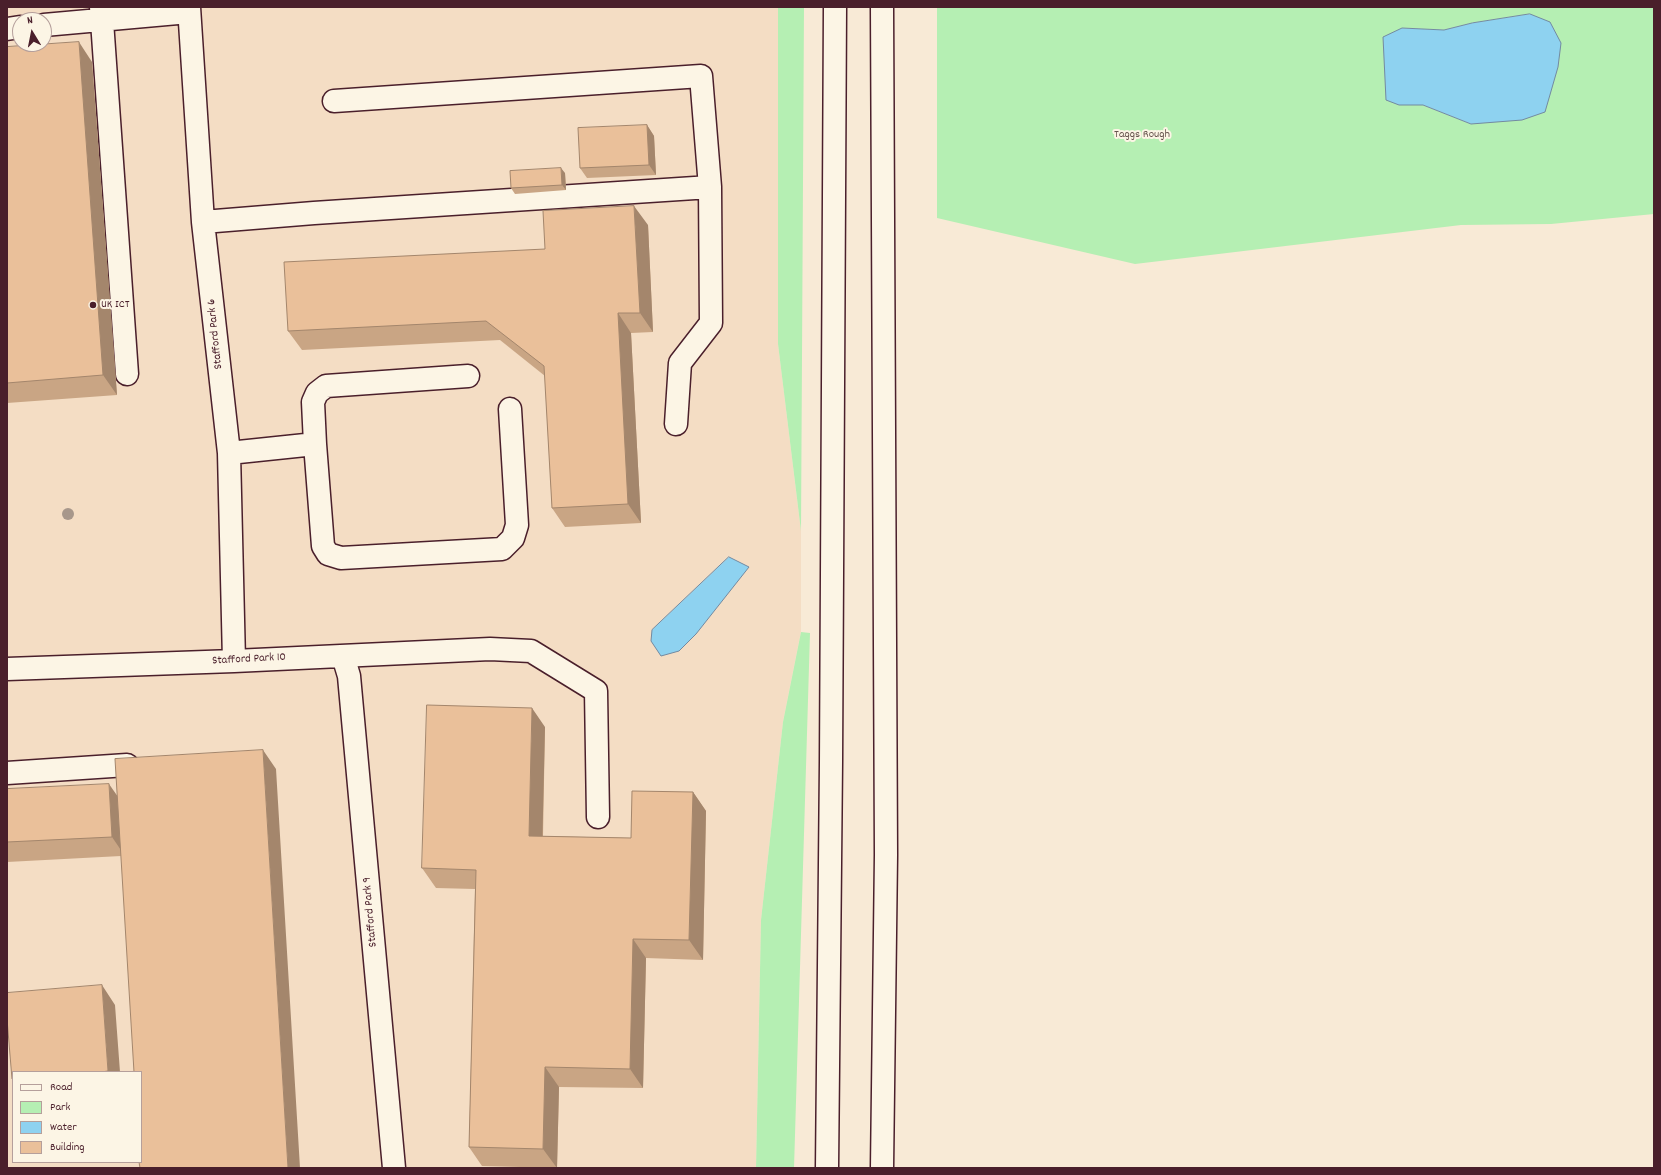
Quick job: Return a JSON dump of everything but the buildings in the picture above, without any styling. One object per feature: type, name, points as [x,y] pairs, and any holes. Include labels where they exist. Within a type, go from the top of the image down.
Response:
[{"type":"main road","points":[[826,1168],[831,762],[835,7]]},
{"type":"main road","points":[[882,7],[886,855],[882,1168]]},
{"type":"main road","points":[[52,23],[101,13],[189,9]]},
{"type":"main road","name":"Stafford Park 6","points":[[189,9],[203,222],[229,453],[234,662]]},
{"type":"main road","points":[[101,13],[127,374]]},
{"type":"main road","points":[[334,101],[701,76],[710,187],[711,323],[680,363],[676,424]]},
{"type":"main road","points":[[203,222],[314,213],[710,187]]},
{"type":"main road","points":[[468,376],[326,386],[317,393],[313,402],[315,444],[323,546],[328,554],[341,558],[502,548],[513,538],[517,526],[510,409]]},
{"type":"main road","points":[[229,453],[315,444]]},
{"type":"main road","name":"Stafford Park 10","points":[[7,669],[234,662],[490,649],[532,651],[596,691],[598,818]]},
{"type":"main road","name":"Stafford Park 9","points":[[343,656],[349,676],[394,1168]]},
{"type":"main road","points":[[7,773],[127,765]]},
{"type":"shaded area","points":[[7,7],[778,7],[778,344],[801,531],[801,632],[783,722],[761,920],[756,1168],[7,1168]]},
{"type":"green space","points":[[778,7],[804,7],[801,531],[778,344]]},
{"type":"green space","name":"Taggs Rough","points":[[937,7],[1654,7],[1654,214],[1551,224],[1461,225],[1135,264],[937,218]],"holes":[[[1530,14],[1471,124],[1423,105],[1399,105],[1402,28],[1444,30],[1472,23]]]},
{"type":"green space","points":[[801,632],[810,633],[794,1168],[756,1168],[761,920],[783,722]]},
{"type":"water","points":[[1530,14],[1550,22],[1561,43],[1558,67],[1545,112],[1522,120],[1471,124],[1423,105],[1399,105],[1386,100],[1383,37],[1402,28],[1444,30],[1472,23]]},
{"type":"water","points":[[729,557],[749,567],[696,634],[679,651],[661,656],[651,641],[652,630]]},
{"type":"place","name":"UK ICT","points":[[93,305]]}]
